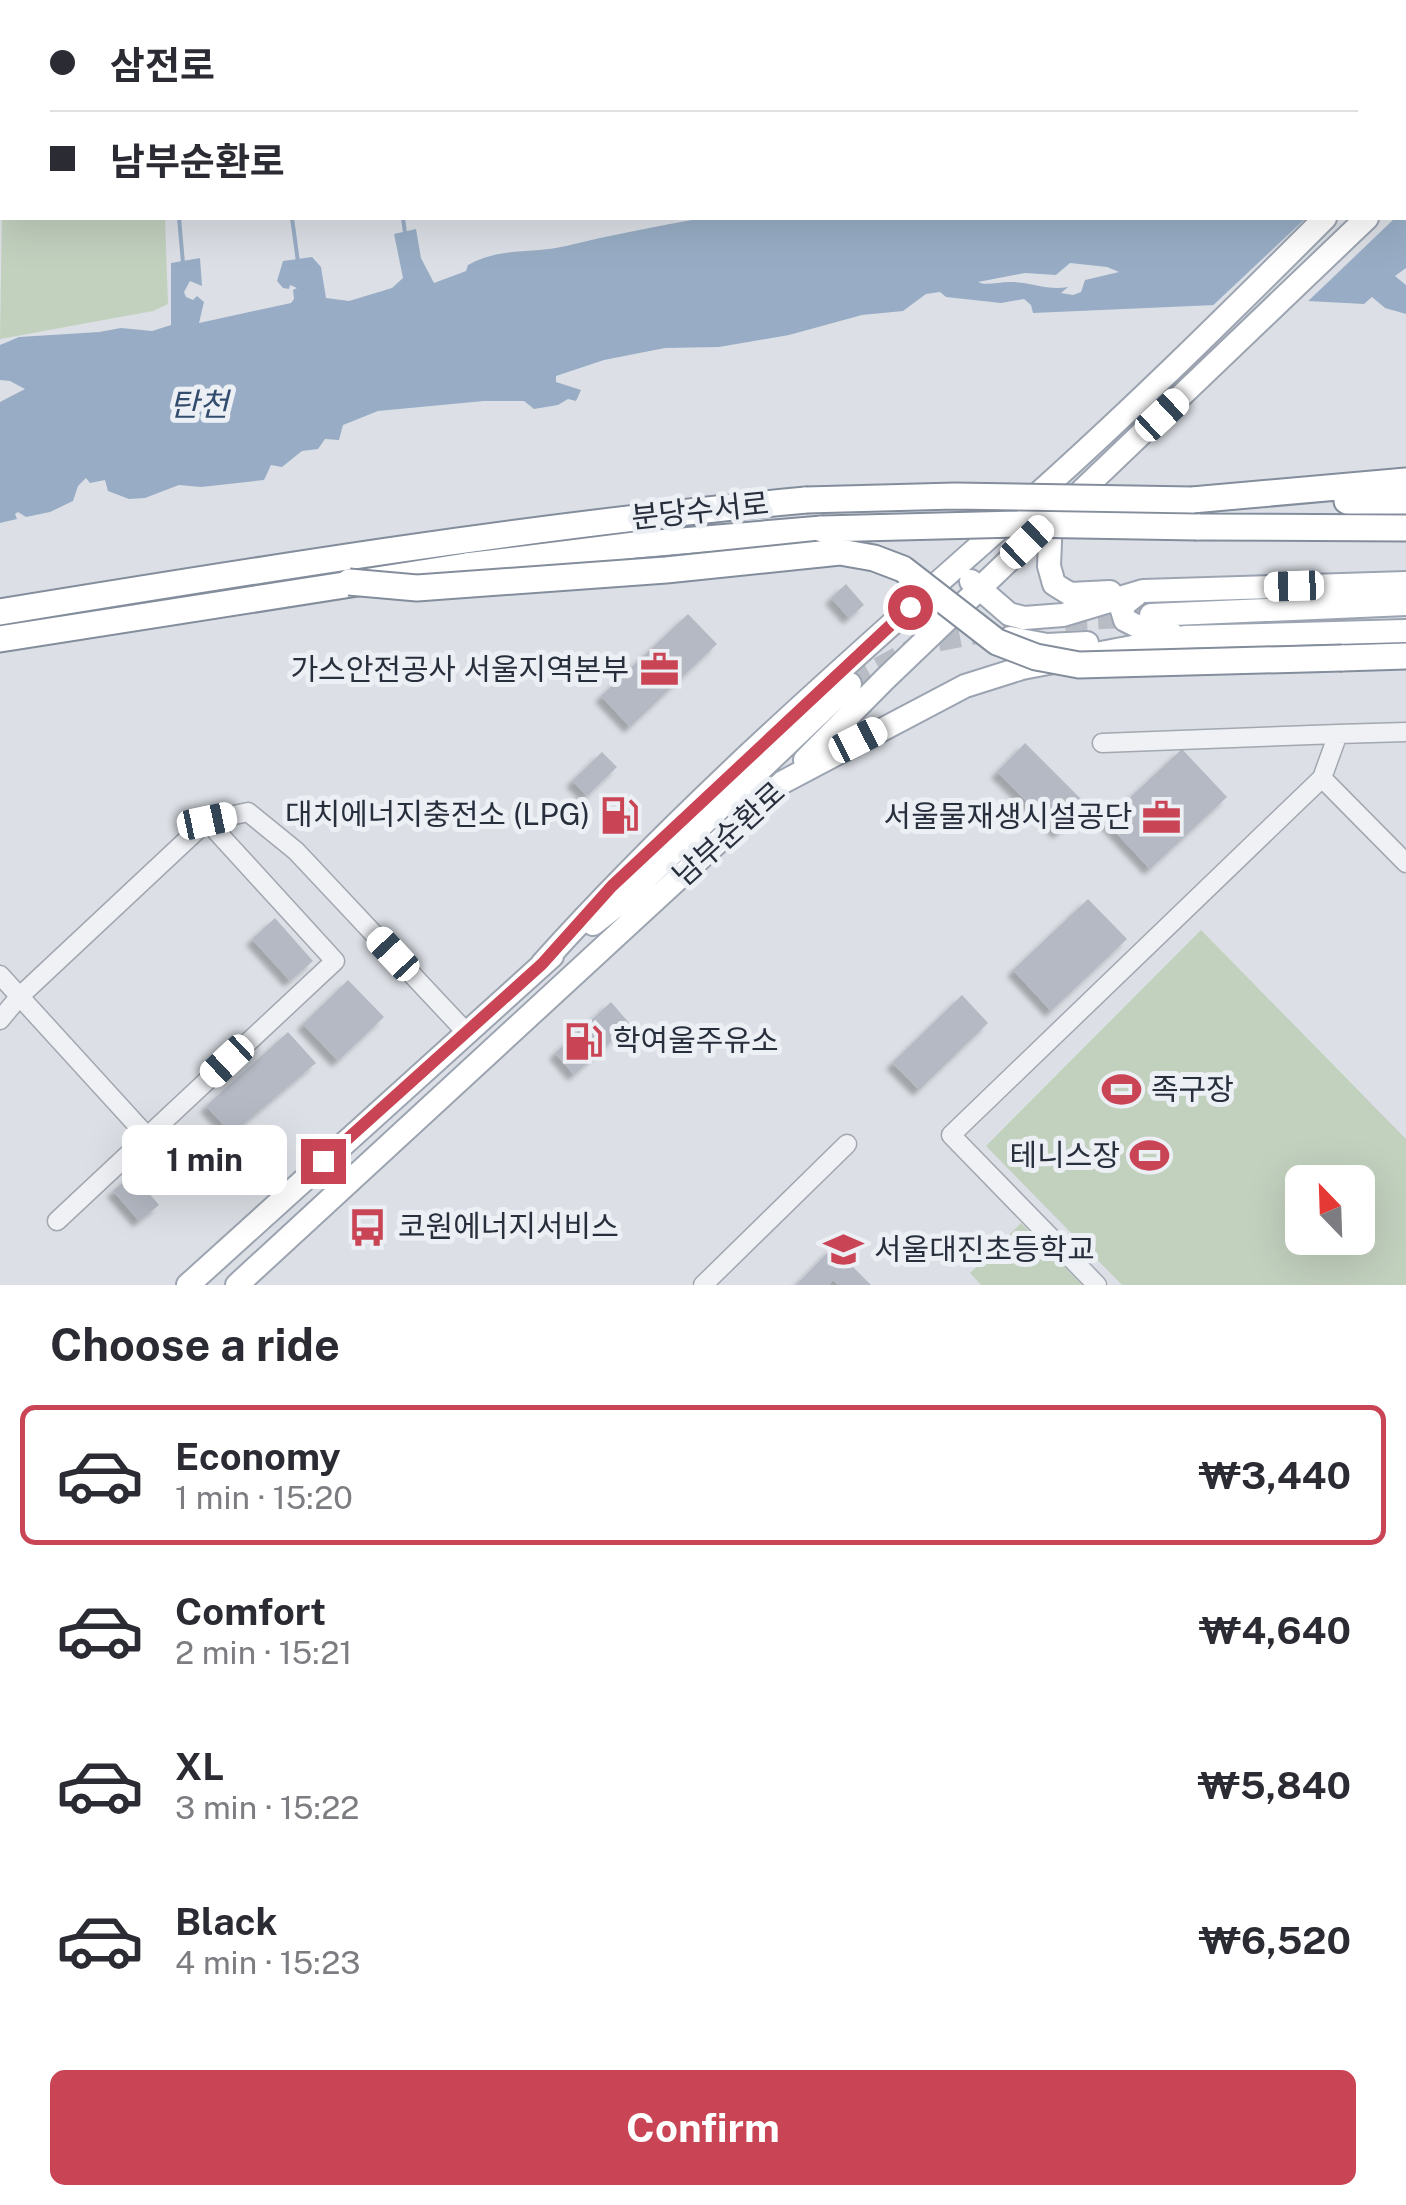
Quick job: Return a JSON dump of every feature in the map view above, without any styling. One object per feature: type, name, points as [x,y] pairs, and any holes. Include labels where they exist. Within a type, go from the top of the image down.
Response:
[{"type":"highway","points":[[1192,500],[1406,481]]},
{"type":"highway","name":"분당수서로","points":[[0,612],[386,549],[806,500],[937,497],[1406,501]]},
{"type":"highway","name":"분당수서로","points":[[0,639],[348,582],[635,544],[822,529],[1021,524],[1406,528]]},
{"type":"highway","points":[[348,582],[418,588],[666,570],[840,552],[904,569],[997,642],[1036,658],[1079,664],[1406,656]]},
{"type":"main road","points":[[542,964],[612,886],[842,668],[1174,370],[1323,220]]},
{"type":"main road","points":[[783,782],[979,588],[1365,220]]},
{"type":"main road","points":[[1053,517],[1050,566],[1054,584],[1070,594],[1406,583]]},
{"type":"main road","points":[[956,567],[1010,614],[1024,618],[1063,615],[1144,591]]},
{"type":"main road","points":[[936,583],[1001,634],[1047,645],[1185,637]]},
{"type":"main road","points":[[1144,591],[1124,601],[1121,607],[1125,620],[1141,628],[1185,637]]},
{"type":"main road","points":[[1151,615],[1406,604]]},
{"type":"main road","name":"남부순환로","points":[[237,1285],[783,782],[965,686],[1022,668],[1185,637],[1406,631]]},
{"type":"main road","name":"남부순환로","points":[[188,1285],[542,964],[620,902],[850,684]]},
{"type":"street","points":[[1102,743],[1406,732]]},
{"type":"street","points":[[1097,1285],[951,1135],[1322,778],[1338,734]]},
{"type":"street","points":[[1322,778],[1406,864]]},
{"type":"street","points":[[0,1020],[19,997],[207,821],[248,812],[296,851],[466,1032]]},
{"type":"street","points":[[56,1221],[335,961],[207,821]]},
{"type":"street","points":[[0,975],[146,1135]]},
{"type":"street","points":[[704,1285],[847,1144]]},
{"type":"green space","points":[[2,220],[165,220],[168,304],[153,311],[0,339]]},
{"type":"green space","points":[[1201,930],[1406,1139],[1406,1285],[1122,1285],[986,1146]]},
{"type":"green space","points":[[1021,1223],[1082,1285],[981,1285],[970,1273]]},
{"type":"water","name":"탄천","points":[[692,220],[1406,220],[1406,268],[1395,276],[1406,285],[1406,314],[1385,308],[1372,297],[1364,304],[1307,301],[1033,313],[1024,299],[1001,303],[946,297],[940,292],[926,294],[903,311],[862,315],[789,335],[719,347],[665,348],[604,360],[556,376],[556,382],[581,390],[576,401],[568,399],[558,405],[534,409],[524,401],[484,401],[378,411],[343,425],[339,440],[325,439],[318,449],[302,451],[282,467],[271,465],[264,480],[201,487],[179,485],[145,498],[129,499],[108,491],[105,480],[90,483],[86,478],[78,486],[73,501],[50,512],[26,517],[18,512],[17,519],[0,523],[0,402],[25,389],[0,380],[0,345],[19,337],[121,328],[152,331],[171,325],[171,263],[200,258],[202,286],[190,281],[184,292],[186,297],[193,300],[197,296],[204,302],[199,323],[291,303],[297,288],[283,288],[277,281],[283,261],[312,257],[321,267],[326,298],[349,301],[392,288],[403,278],[394,234],[416,229],[421,258],[434,283],[466,271],[468,265],[480,259]],"holes":[[[1070,263],[1119,272],[1085,280],[1081,292],[1073,295],[1061,293],[1068,287],[978,282],[1025,273],[1056,275]]]},
{"type":"pier","points":[[1304,220],[1393,220],[1302,307],[1206,312]]},
{"type":"building","points":[[846,584],[864,605],[849,618],[831,598]]},
{"type":"building","name":"가스안전공사 서울지역본부","points":[[688,614],[717,644],[630,727],[601,696]]},
{"type":"building","points":[[1025,743],[1087,805],[1059,833],[997,772]]},
{"type":"building","points":[[1182,749],[1227,797],[1150,869],[1105,821]]},
{"type":"building","points":[[602,752],[617,767],[587,796],[572,781]]},
{"type":"building","points":[[1088,899],[1127,939],[1051,1011],[1013,970]]},
{"type":"building","points":[[275,918],[313,961],[290,981],[252,939]]},
{"type":"building","points":[[348,980],[384,1017],[338,1061],[303,1024]]},
{"type":"building","points":[[962,995],[988,1023],[919,1090],[892,1063]]},
{"type":"building","points":[[611,1002],[630,1024],[574,1075],[555,1053]]},
{"type":"building","points":[[288,1032],[316,1063],[232,1134],[206,1106]]},
{"type":"building","points":[[153,1157],[161,1166],[141,1184],[159,1205],[139,1221],[113,1191]]},
{"type":"building","points":[[833,1247],[871,1285],[838,1285],[833,1280],[829,1285],[796,1285]]},
{"type":"waterway","points":[[179,220],[183,263]]},
{"type":"waterway","points":[[292,220],[298,262]]},
{"type":"waterway","points":[[403,220],[405,233]]},
{"type":"tunnel","points":[[1065,620],[1143,616]]},
{"type":"tunnel","points":[[850,684],[925,643],[1033,622]]},
{"type":"place","name":"가스안전공사 서울지역본부","points":[[659,670]]},
{"type":"place","name":"대치에너지충전소 (LPG)","points":[[620,815]]},
{"type":"place","name":"서울물재생시설공단","points":[[1162,817]]},
{"type":"place","name":"학여울주유소","points":[[583,1041]]},
{"type":"place","name":"족구장","points":[[1121,1090]]},
{"type":"place","name":"테니스장","points":[[1150,1156]]},
{"type":"place","name":"코원에너지서비스","points":[[368,1227]]},
{"type":"place","name":"서울대진초등학교","points":[[844,1250]]},
{"type":"route","points":[[323,1161],[542,964],[612,886],[910,607]]}]
